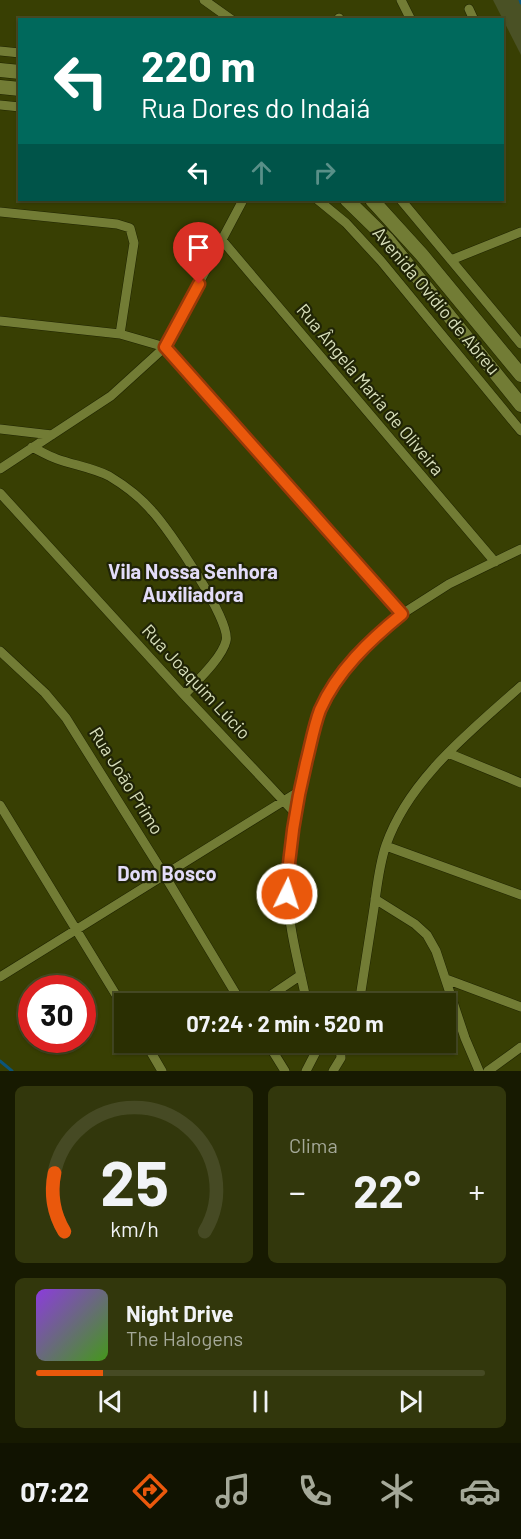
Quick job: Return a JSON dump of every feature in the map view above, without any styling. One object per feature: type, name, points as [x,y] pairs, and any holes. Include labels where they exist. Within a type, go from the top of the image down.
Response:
[{"type":"main road","points":[[0,70],[18,72]]},
{"type":"main road","points":[[0,87],[18,89]]},
{"type":"main road","name":"Avenida Ovídio de Abreu","points":[[348,201],[387,239],[521,405]]},
{"type":"main road","name":"Avenida Ovídio de Abreu","points":[[373,201],[422,255],[521,375]]},
{"type":"street","points":[[204,0],[229,18]]},
{"type":"street","points":[[401,0],[410,18]]},
{"type":"street","points":[[469,9],[473,18]]},
{"type":"street","points":[[0,51],[18,53]]},
{"type":"street","points":[[0,105],[18,107]]},
{"type":"street","points":[[0,469],[111,396],[165,347],[242,201]]},
{"type":"street","name":"Avenida Ovídio de Abreu","points":[[319,201],[346,223],[381,261],[521,431]]},
{"type":"street","points":[[402,201],[521,344]]},
{"type":"street","points":[[0,212],[117,224],[130,228],[134,243],[120,334]]},
{"type":"street","points":[[451,260],[521,232]]},
{"type":"street","name":"Rua Ângela Maria de Oliveira","points":[[221,239],[495,562]]},
{"type":"street","points":[[0,321],[120,334],[165,347],[402,614]]},
{"type":"street","points":[[0,429],[52,435]]},
{"type":"street","points":[[32,447],[55,458],[110,477],[131,491],[153,511],[218,609],[225,625],[227,640],[216,658],[184,695]]},
{"type":"street","name":"Rua Joaquim Lúcio","points":[[0,493],[295,813]]},
{"type":"street","points":[[305,993],[287,894],[298,792],[320,710],[355,658],[376,634],[402,614],[449,584],[521,549]]},
{"type":"street","name":"Rua João Primo","points":[[0,651],[45,693],[66,718],[235,993]]},
{"type":"street","points":[[361,993],[375,899],[386,846],[400,813],[418,786],[448,753],[521,686]]},
{"type":"street","points":[[448,753],[521,783]]},
{"type":"street","points":[[0,977],[298,792]]},
{"type":"street","points":[[0,805],[115,993]]},
{"type":"street","points":[[386,846],[521,896]]},
{"type":"street","points":[[375,899],[415,924],[427,935],[436,951],[465,1038],[479,1071]]},
{"type":"street","points":[[275,993],[302,975]]},
{"type":"street","points":[[446,979],[521,1007]]},
{"type":"street","points":[[488,1071],[521,1047]]},
{"type":"street","points":[[151,1053],[162,1071]]},
{"type":"street","points":[[274,1053],[285,1071]]},
{"type":"street","points":[[306,1071],[315,1053]]},
{"type":"street","points":[[333,1071],[340,1058],[340,1053]]},
{"type":"green space","points":[[493,0],[521,0],[521,55],[504,18]]},
{"type":"waterway","points":[[0,1061],[12,1071]]},
{"type":"district","name":"Vila Nossa Senhora Auxiliadora","points":[[193,584]]},
{"type":"district","name":"Dom Bosco","points":[[167,874]]},
{"type":"route","points":[[199,284],[165,347],[402,614],[376,634],[355,658],[338,680],[320,710],[298,792],[287,894]]}]
